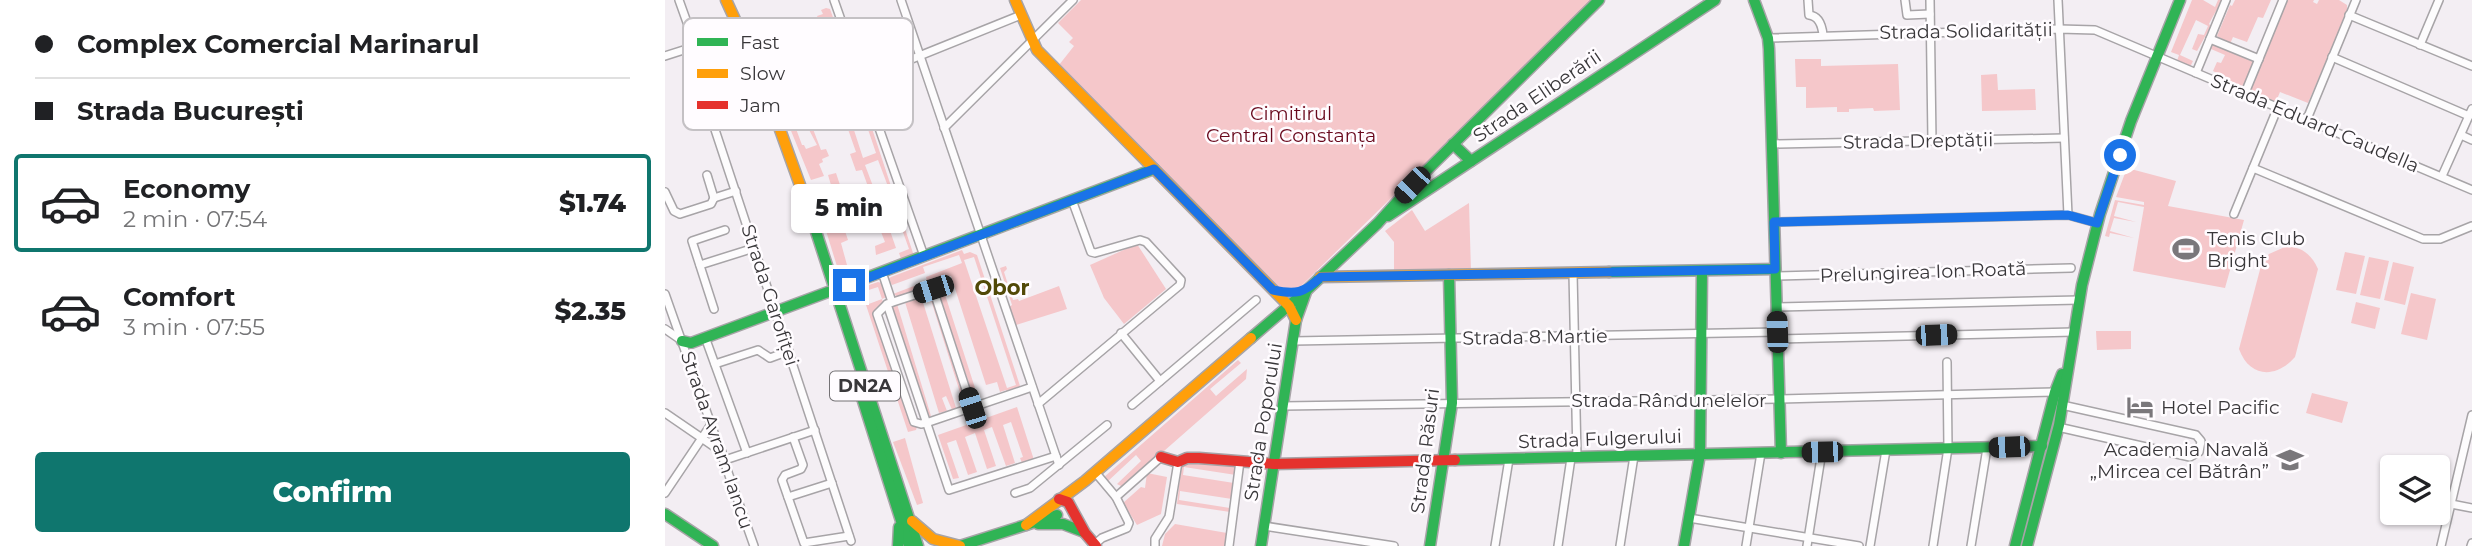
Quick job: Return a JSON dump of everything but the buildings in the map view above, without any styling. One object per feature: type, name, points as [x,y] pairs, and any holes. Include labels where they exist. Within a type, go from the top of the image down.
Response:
[{"type":"street","name":"Strada Garofiței","points":[[679,0],[685,18]]},
{"type":"street","name":"DN2A","points":[[720,0],[728,18]]},
{"type":"street","name":"DN2A","points":[[726,0],[734,18]]},
{"type":"street","points":[[834,0],[840,18]]},
{"type":"street","points":[[901,0],[907,18]]},
{"type":"street","name":"Strada Poporului","points":[[1015,0],[1037,50],[1289,306],[1296,320],[1261,546]]},
{"type":"street","points":[[944,128],[1073,0]]},
{"type":"street","points":[[1026,525],[1063,503],[1095,472],[1307,290],[1378,223],[1453,144],[1599,0]]},
{"type":"street","name":"Strada Eliberării","points":[[1378,223],[1715,0]]},
{"type":"street","points":[[1754,0],[1768,38],[1781,453]]},
{"type":"street","points":[[1808,0],[1809,15],[1819,20],[1823,34]]},
{"type":"street","points":[[1905,0],[1907,15],[1930,14]]},
{"type":"street","points":[[1930,0],[1932,141]]},
{"type":"street","points":[[2058,0],[2068,215]]},
{"type":"street","points":[[2027,546],[2058,428],[2068,360],[2097,223],[2114,171],[2180,0]]},
{"type":"street","points":[[2196,73],[2226,0]]},
{"type":"street","points":[[2245,93],[2283,0]]},
{"type":"street","points":[[2420,44],[2439,0]]},
{"type":"street","points":[[2307,119],[2349,15],[2352,1]]},
{"type":"street","points":[[913,58],[1021,15]]},
{"type":"street","points":[[2349,15],[2472,66]]},
{"type":"street","name":"Strada Solidarității","points":[[1768,38],[1823,34],[2095,30],[2158,57]]},
{"type":"street","points":[[913,37],[1059,465]]},
{"type":"street","points":[[2210,38],[2259,59]]},
{"type":"street","points":[[665,56],[683,50]]},
{"type":"street","name":"Strada Eduard Caudella","points":[[2158,57],[2472,190]]},
{"type":"street","points":[[2332,57],[2470,113],[2442,176]]},
{"type":"street","points":[[2234,214],[2278,107]]},
{"type":"street","name":"Strada Garofiței","points":[[716,130],[850,539],[804,543],[788,497]]},
{"type":"street","name":"DN2A","points":[[773,130],[918,546]]},
{"type":"street","name":"DN2A","points":[[780,130],[823,254],[831,291],[909,546]]},
{"type":"street","points":[[880,130],[924,256]]},
{"type":"street","points":[[2461,135],[2472,140]]},
{"type":"street","name":"Strada Dreptății","points":[[1772,144],[2064,138]]},
{"type":"street","points":[[1453,144],[1471,161]]},
{"type":"street","points":[[665,330],[682,341],[691,342],[1154,169]]},
{"type":"street","points":[[2253,169],[2423,239],[2440,239],[2472,226]]},
{"type":"street","points":[[665,192],[674,211],[680,214],[711,204],[714,198],[707,175]]},
{"type":"street","points":[[714,198],[736,191]]},
{"type":"street","points":[[1038,404],[1180,285],[1181,280],[1146,242],[1140,240],[1091,252],[1072,200]]},
{"type":"street","points":[[1774,222],[2068,215],[2097,223]]},
{"type":"street","points":[[714,309],[692,240],[725,230]]},
{"type":"street","points":[[1352,277],[1345,266],[1354,244]]},
{"type":"street","points":[[700,265],[754,248]]},
{"type":"street","name":"Prelungirea Ion Roată","points":[[1776,273],[2071,268]]},
{"type":"street","points":[[1321,277],[1702,271],[1776,273]]},
{"type":"street","points":[[1684,546],[1700,454],[1702,271]]},
{"type":"street","points":[[882,272],[888,307],[950,490],[1056,456]]},
{"type":"street","points":[[1558,546],[1574,458],[1576,401],[1573,273]]},
{"type":"street","name":"Strada Răsuri","points":[[1430,546],[1452,402],[1449,275]]},
{"type":"street","points":[[972,408],[933,289],[877,314],[914,422],[921,425],[972,408],[1032,387]]},
{"type":"street","points":[[1272,321],[1276,303],[1273,290],[1292,293],[1307,290]]},
{"type":"street","points":[[1296,320],[1307,290]]},
{"type":"street","name":"Strada Avram Iancu","points":[[665,294],[754,546]]},
{"type":"street","points":[[1132,405],[1256,300]]},
{"type":"street","points":[[1777,307],[2080,300]]},
{"type":"street","name":"Strada 8 Martie","points":[[1293,341],[1702,334],[1778,336],[2074,332]]},
{"type":"street","points":[[1121,333],[1160,381]]},
{"type":"street","points":[[705,337],[747,453]]},
{"type":"street","points":[[715,364],[758,350],[770,358],[789,351]]},
{"type":"street","points":[[2015,546],[2055,392],[2068,360]]},
{"type":"street","points":[[1933,546],[1948,449],[1947,362]]},
{"type":"street","name":"Strada Rândunelelor","points":[[1283,406],[2055,392]]},
{"type":"street","points":[[2058,428],[2190,457],[2199,452],[2201,441],[2196,435],[2062,405]]},
{"type":"street","points":[[665,413],[724,456],[747,453],[815,430]]},
{"type":"street","points":[[2441,546],[2472,415]]},
{"type":"street","points":[[665,493],[712,423]]},
{"type":"street","points":[[1015,493],[1030,488],[1107,425]]},
{"type":"street","points":[[793,437],[803,465],[801,469],[785,475],[782,480],[788,497],[832,483]]},
{"type":"street","name":"Strada Fulgerului","points":[[1161,457],[1178,462],[1187,458],[1199,458],[1274,464],[2042,446]]},
{"type":"street","points":[[1971,546],[1987,448]]},
{"type":"street","points":[[1870,546],[1886,450]]},
{"type":"street","points":[[1808,542],[1822,452]]},
{"type":"street","points":[[1746,546],[1761,453]]},
{"type":"street","points":[[1620,546],[1634,456]]},
{"type":"street","points":[[1116,497],[1161,457]]},
{"type":"street","points":[[1495,546],[1509,459]]},
{"type":"street","points":[[1229,546],[1240,461]]},
{"type":"street","points":[[1155,546],[1155,539],[1169,517],[1178,462]]},
{"type":"street","points":[[1063,503],[1095,545],[1102,538],[1129,526],[1116,497],[1095,472]]},
{"type":"street","points":[[908,517],[920,531],[933,540],[960,546],[1067,513],[1063,503]]},
{"type":"street","points":[[1063,503],[1052,509],[1085,533]]},
{"type":"street","points":[[2451,504],[2472,508]]},
{"type":"street","points":[[896,507],[898,546]]},
{"type":"street","points":[[665,514],[709,545]]},
{"type":"street","points":[[1689,518],[1808,542],[1859,546]]},
{"type":"street","points":[[1026,525],[1063,524],[1085,533]]},
{"type":"street","points":[[1264,526],[1394,546]]},
{"type":"green space","name":"Cimitirul Central Constanța","points":[[1081,0],[1594,0],[1297,290],[1283,290],[1059,65],[1074,46],[1069,42],[1073,38],[1058,23]]},
{"type":"green space","points":[[2192,0],[2203,0],[2215,7],[2218,0],[2222,0],[2197,51],[2192,49],[2198,34],[2204,35],[2208,26],[2196,20],[2180,55],[2193,61],[2190,67],[2177,61],[2179,55],[2171,52]]},
{"type":"green space","points":[[2235,0],[2271,0],[2263,18],[2258,17],[2247,42],[2233,37],[2230,44],[2217,36],[2230,5],[2232,6]]},
{"type":"green space","points":[[2287,0],[2314,0],[2317,4],[2319,0],[2339,0],[2347,5],[2347,12],[2308,103],[2280,92],[2275,104],[2250,92]]},
{"type":"green space","points":[[830,9],[833,18],[818,18],[817,16],[823,14],[821,10]]},
{"type":"green space","points":[[2213,45],[2254,62],[2243,87],[2239,89],[2215,79],[2217,73],[2213,71],[2217,62],[2221,63],[2225,55],[2211,49]]},
{"type":"green space","points":[[1795,59],[1821,59],[1821,66],[1898,64],[1900,110],[1874,111],[1873,108],[1837,112],[1837,107],[1806,108],[1806,87],[1796,87]]},
{"type":"green space","points":[[1997,74],[1998,90],[2035,89],[2036,110],[1982,111],[1981,75]]},
{"type":"green space","points":[[791,130],[796,130],[806,149],[817,145],[809,130],[813,130],[821,150],[826,149],[829,156],[819,164],[824,176],[811,180]]},
{"type":"green space","points":[[848,130],[854,130],[863,158],[876,153],[868,130],[872,130],[913,253],[912,257],[881,269],[880,267],[901,259],[899,253],[909,249],[899,221],[888,225],[896,248],[876,255],[875,246],[885,242],[879,227],[882,225],[862,170],[856,171],[850,154],[856,152]],"holes":[[[878,160],[898,213],[885,218],[865,165]]]},
{"type":"green space","name":"Tenis Club Bright","points":[[2127,168],[2176,181],[2168,206],[2244,220],[2225,288],[2133,271],[2144,207],[2118,202],[2114,216],[2136,222],[2114,218],[2110,231],[2134,238],[2110,233],[2109,237],[2105,236],[2115,200],[2144,205],[2144,202],[2116,197]]},
{"type":"green space","points":[[836,173],[846,203],[850,203],[853,221],[846,223],[847,227],[844,228],[848,240],[841,243],[850,276],[844,278],[840,276],[819,208],[824,206],[829,214],[841,209],[837,199],[833,199],[829,186],[828,175]]},
{"type":"green space","points":[[1469,203],[1471,271],[1394,273],[1394,242],[1385,231],[1412,210],[1425,231]]},
{"type":"green space","points":[[1137,244],[1166,289],[1124,324],[1104,298],[1090,265]]},
{"type":"green space","points":[[2287,246],[2306,253],[2318,269],[2295,357],[2280,369],[2264,372],[2250,366],[2239,349],[2262,262],[2269,254]]},
{"type":"green space","points":[[962,250],[964,254],[970,252],[977,255],[1021,389],[1007,394],[1006,390],[1000,392],[997,382],[986,385],[951,276],[940,279],[975,388],[971,389],[936,287],[900,298],[893,294],[962,263],[959,255],[923,267],[925,273],[892,285],[888,279]],"holes":[[[974,257],[1016,385],[1007,388],[964,260]]]},
{"type":"green space","points":[[2345,252],[2365,256],[2356,294],[2336,290]]},
{"type":"green space","points":[[2369,257],[2389,261],[2380,299],[2360,295]]},
{"type":"green space","points":[[2393,262],[2414,267],[2405,305],[2384,300]]},
{"type":"green space","points":[[1006,266],[1004,272],[1013,300],[1019,301],[1059,286],[1067,309],[1016,325],[1000,268]]},
{"type":"green space","points":[[882,283],[887,297],[882,299],[878,287],[847,297],[848,292]]},
{"type":"green space","points":[[933,293],[970,407],[953,412],[946,396],[942,398],[947,411],[939,413],[905,302],[921,296],[956,408],[964,405],[929,294]]},
{"type":"green space","points":[[2411,293],[2436,299],[2427,340],[2401,334]]},
{"type":"green space","points":[[882,299],[883,302],[874,314],[917,427],[916,430],[908,432],[866,305]]},
{"type":"green space","points":[[2356,302],[2380,308],[2375,329],[2351,323]]},
{"type":"green space","points":[[897,304],[931,416],[927,417],[890,306]]},
{"type":"green space","points":[[2096,331],[2131,331],[2131,349],[2097,350]]},
{"type":"green space","points":[[1238,360],[1241,363],[1210,389],[1216,396],[1247,369],[1246,379],[1123,487],[1117,484],[1141,461],[1136,455],[1107,482],[1103,478]]},
{"type":"green space","points":[[2312,393],[2348,402],[2342,423],[2306,413]]},
{"type":"green space","points":[[1017,407],[1034,460],[1022,463],[1020,458],[1023,457],[1011,422],[1003,425],[1015,463],[1006,466],[992,427],[984,430],[996,466],[987,469],[975,433],[965,437],[977,472],[968,475],[956,440],[947,443],[959,478],[953,479],[938,435]]},
{"type":"green space","points":[[905,438],[923,503],[917,505],[893,442]]},
{"type":"green space","points":[[1186,462],[1237,466],[1236,475],[1184,467],[1183,475],[1234,483],[1232,499],[1180,491],[1179,500],[1230,508],[1230,512],[1177,504],[1181,468]]},
{"type":"green space","points":[[1147,473],[1167,477],[1161,514],[1137,525],[1123,503],[1141,487],[1145,488]]},
{"type":"green space","points":[[1175,524],[1227,533],[1225,546],[1162,546],[1165,534]]},
{"type":"traffic: fast","points":[[1251,338],[1378,223],[1412,185],[1599,0]]},
{"type":"traffic: fast","points":[[1388,216],[1715,0]]},
{"type":"traffic: fast","points":[[1754,0],[1768,38],[1769,49],[1781,453]]},
{"type":"traffic: fast","points":[[2027,546],[2059,425],[2082,285],[2100,214],[2131,121],[2180,0]]},
{"type":"traffic: fast","points":[[1453,144],[1471,161]]},
{"type":"traffic: fast","points":[[834,290],[1154,169]]},
{"type":"traffic: fast","points":[[810,213],[918,546]]},
{"type":"traffic: fast","points":[[1609,272],[1775,269]]},
{"type":"traffic: fast","points":[[1684,546],[1700,454],[1702,271]]},
{"type":"traffic: fast","points":[[1430,546],[1452,403],[1449,275]]},
{"type":"traffic: fast","points":[[682,341],[691,343],[828,292]]},
{"type":"traffic: fast","points":[[1261,546],[1296,320],[1306,292]]},
{"type":"traffic: fast","points":[[2015,546],[2062,374]]},
{"type":"traffic: fast","points":[[857,382],[909,546]]},
{"type":"traffic: fast","points":[[1455,460],[2042,446]]},
{"type":"traffic: fast","points":[[665,514],[713,546]]},
{"type":"traffic: fast","points":[[960,546],[1057,515]]},
{"type":"traffic: fast","points":[[1038,524],[1063,524],[1084,532]]},
{"type":"traffic: fast","points":[[898,546],[899,527]]},
{"type":"traffic: slow","points":[[726,0],[734,18]]},
{"type":"traffic: slow","points":[[1015,0],[1037,50],[1289,306],[1296,320]]},
{"type":"traffic: slow","points":[[780,130],[810,213]]},
{"type":"traffic: slow","points":[[1320,277],[1609,272]]},
{"type":"traffic: slow","points":[[1026,525],[1085,481],[1251,338]]},
{"type":"traffic: slow","points":[[912,521],[933,539],[960,546]]},
{"type":"traffic: jam","points":[[1161,457],[1178,462],[1187,458],[1199,458],[1274,464],[1455,460]]},
{"type":"traffic: jam","points":[[1059,499],[1068,502],[1085,533],[1096,546]]},
{"type":"place","name":"Tenis Club Bright","points":[[2186,249]]},
{"type":"place","name":"Hotel Pacific","points":[[2140,407]]},
{"type":"place","name":"Academia Navală „Mircea cel Bătrân”","points":[[2290,460]]},
{"type":"district","name":"Obor","points":[[1002,287]]},
{"type":"route","points":[[849,285],[1154,169],[1273,290],[1292,293],[1307,290],[1321,277],[1775,269],[1774,222],[2068,215],[2097,223],[2120,155]]}]
